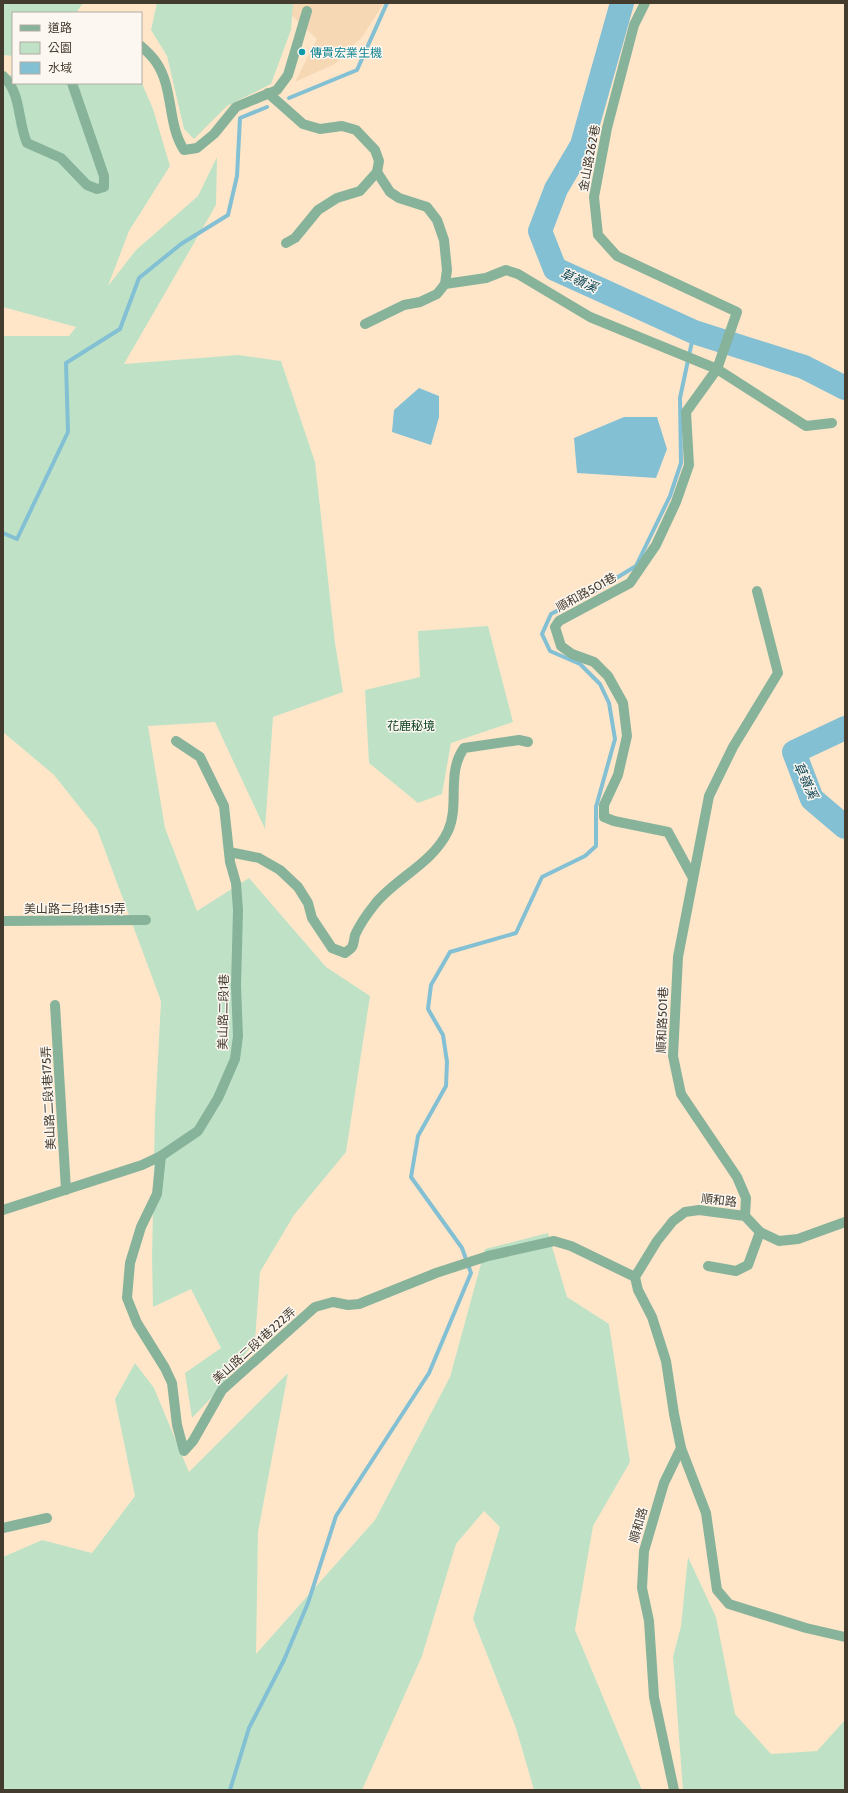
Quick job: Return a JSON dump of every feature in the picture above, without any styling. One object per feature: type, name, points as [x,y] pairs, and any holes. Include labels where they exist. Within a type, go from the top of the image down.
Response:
[{"type":"street","name":"金山路262巷","points":[[645,3],[634,25],[607,128],[594,198],[598,235],[617,256],[737,312]]},
{"type":"street","points":[[142,47],[156,62],[164,78],[177,139],[184,150],[197,148],[214,134],[236,107],[276,90],[288,75],[306,11]]},
{"type":"street","points":[[3,76],[10,83],[17,99],[22,131],[27,143],[62,158],[87,185],[97,190],[104,187],[104,176],[72,84]]},
{"type":"street","points":[[268,93],[303,124],[320,128],[342,126],[356,130],[375,150],[379,161],[377,172],[360,192],[337,198],[318,210],[295,238],[286,243]]},
{"type":"street","points":[[365,324],[404,305],[420,302],[437,294],[445,284],[447,270],[444,240],[438,220],[427,207],[399,198],[390,192],[377,172]]},
{"type":"street","points":[[445,284],[486,278],[506,270],[518,274],[590,317],[717,369],[806,426],[832,423]]},
{"type":"street","name":"順和路501巷","points":[[693,878],[668,832],[614,821],[604,817],[604,805],[618,775],[627,736],[623,702],[608,676],[594,662],[572,654],[561,646],[555,627],[559,621],[630,583],[656,545],[676,502],[689,465],[686,412],[717,369],[737,312]]},
{"type":"street","name":"順和路501巷","points":[[745,1216],[746,1198],[737,1177],[681,1094],[672,1056],[678,957],[709,796],[733,747],[778,673],[757,590]]},
{"type":"street","points":[[229,852],[259,858],[280,870],[298,887],[308,903],[312,918],[332,948],[345,953],[352,947],[355,936],[376,903],[430,856],[448,831],[452,814],[453,782],[460,753],[464,748],[519,740],[528,742]]},
{"type":"street","name":"美山路二段1巷","points":[[3,1210],[66,1190],[162,1156],[198,1131],[218,1098],[235,1060],[238,1036],[236,986],[238,910],[224,806],[211,777],[200,758],[176,741]]},
{"type":"street","name":"美山路二段1巷151弄","points":[[3,921],[146,920]]},
{"type":"street","name":"美山路二段1巷175弄","points":[[55,1005],[66,1190]]},
{"type":"street","name":"美山路二段1巷222弄","points":[[162,1156],[157,1194],[141,1227],[130,1263],[127,1298],[137,1323],[165,1368],[172,1383],[176,1425],[184,1451],[193,1441],[222,1390],[315,1307],[333,1302],[348,1305],[358,1304],[458,1265],[488,1256],[554,1241],[571,1246],[635,1277]]},
{"type":"street","name":"順和路","points":[[635,1277],[669,1226],[686,1212],[699,1210],[745,1216],[760,1232],[779,1241],[798,1239],[845,1222]]},
{"type":"street","points":[[708,1266],[736,1270],[748,1265],[760,1232]]},
{"type":"street","points":[[635,1277],[638,1290],[652,1317],[666,1361],[681,1448],[706,1513],[717,1590],[729,1604],[806,1628],[845,1637]]},
{"type":"street","name":"順和路","points":[[674,1790],[654,1697],[649,1621],[642,1588],[646,1543],[664,1483],[681,1448]]},
{"type":"street","points":[[3,1528],[47,1518]]},
{"type":"shaded area","points":[[292,3],[384,3],[362,37],[335,64],[295,82],[317,39],[289,13]]},
{"type":"green space","points":[[3,3],[83,3],[77,12],[12,12],[12,56],[3,55]]},
{"type":"green space","points":[[157,3],[293,3],[291,30],[271,84],[227,106],[194,139],[184,129],[167,56],[151,30]]},
{"type":"green space","points":[[12,75],[12,84],[142,83],[153,109],[170,166],[129,231],[108,286],[136,250],[198,196],[217,157],[216,205],[124,364],[238,355],[281,361],[315,462],[335,643],[343,692],[273,717],[265,829],[215,722],[148,726],[165,828],[197,911],[249,878],[326,967],[370,996],[346,1152],[294,1215],[260,1272],[255,1341],[214,1395],[192,1418],[185,1373],[221,1348],[191,1289],[153,1307],[152,1256],[155,1114],[161,1001],[97,829],[54,775],[3,732],[3,336],[69,336],[76,327],[3,307],[3,76]]},
{"type":"green space","name":"花鹿秘境","points":[[488,626],[513,722],[451,743],[442,794],[418,803],[369,763],[365,690],[420,677],[418,631]]},
{"type":"green space","points":[[548,1233],[567,1297],[609,1324],[630,1462],[593,1526],[575,1630],[642,1790],[534,1790],[516,1728],[473,1619],[500,1527],[484,1511],[456,1544],[422,1656],[362,1790],[3,1790],[3,1557],[42,1540],[92,1553],[135,1496],[115,1399],[135,1363],[154,1388],[189,1472],[288,1373],[258,1532],[256,1654],[375,1520],[450,1377],[485,1249]]},
{"type":"green space","points":[[688,1557],[716,1617],[735,1714],[771,1754],[817,1751],[845,1720],[845,1790],[683,1790],[673,1657],[681,1626]]},
{"type":"water","points":[[419,388],[439,396],[439,417],[431,445],[392,432],[394,410]]},
{"type":"water","points":[[624,417],[657,417],[667,449],[656,478],[577,473],[574,438]]},
{"type":"waterway","points":[[289,98],[357,70],[387,3]]},
{"type":"waterway","name":"草嶺溪","points":[[622,3],[582,145],[556,189],[540,231],[555,269],[694,332],[804,367],[845,388]]},
{"type":"waterway","points":[[3,533],[17,539],[68,432],[66,363],[120,329],[139,278],[181,244],[228,215],[237,176],[240,118],[267,107]]},
{"type":"waterway","points":[[230,1790],[249,1728],[284,1660],[308,1603],[336,1516],[429,1373],[471,1273],[462,1248],[411,1177],[418,1136],[446,1086],[447,1062],[443,1035],[428,1009],[431,985],[450,952],[516,933],[542,877],[585,856],[596,846],[596,807],[615,739],[609,703],[600,684],[580,664],[550,651],[542,634],[551,614],[595,591],[636,566],[670,496],[681,463],[680,398],[694,332]]},
{"type":"waterway","name":"草嶺溪","points":[[845,728],[794,752],[812,799],[845,827]]},
{"type":"place","name":"傳貴宏業生機","points":[[302,52]]}]
